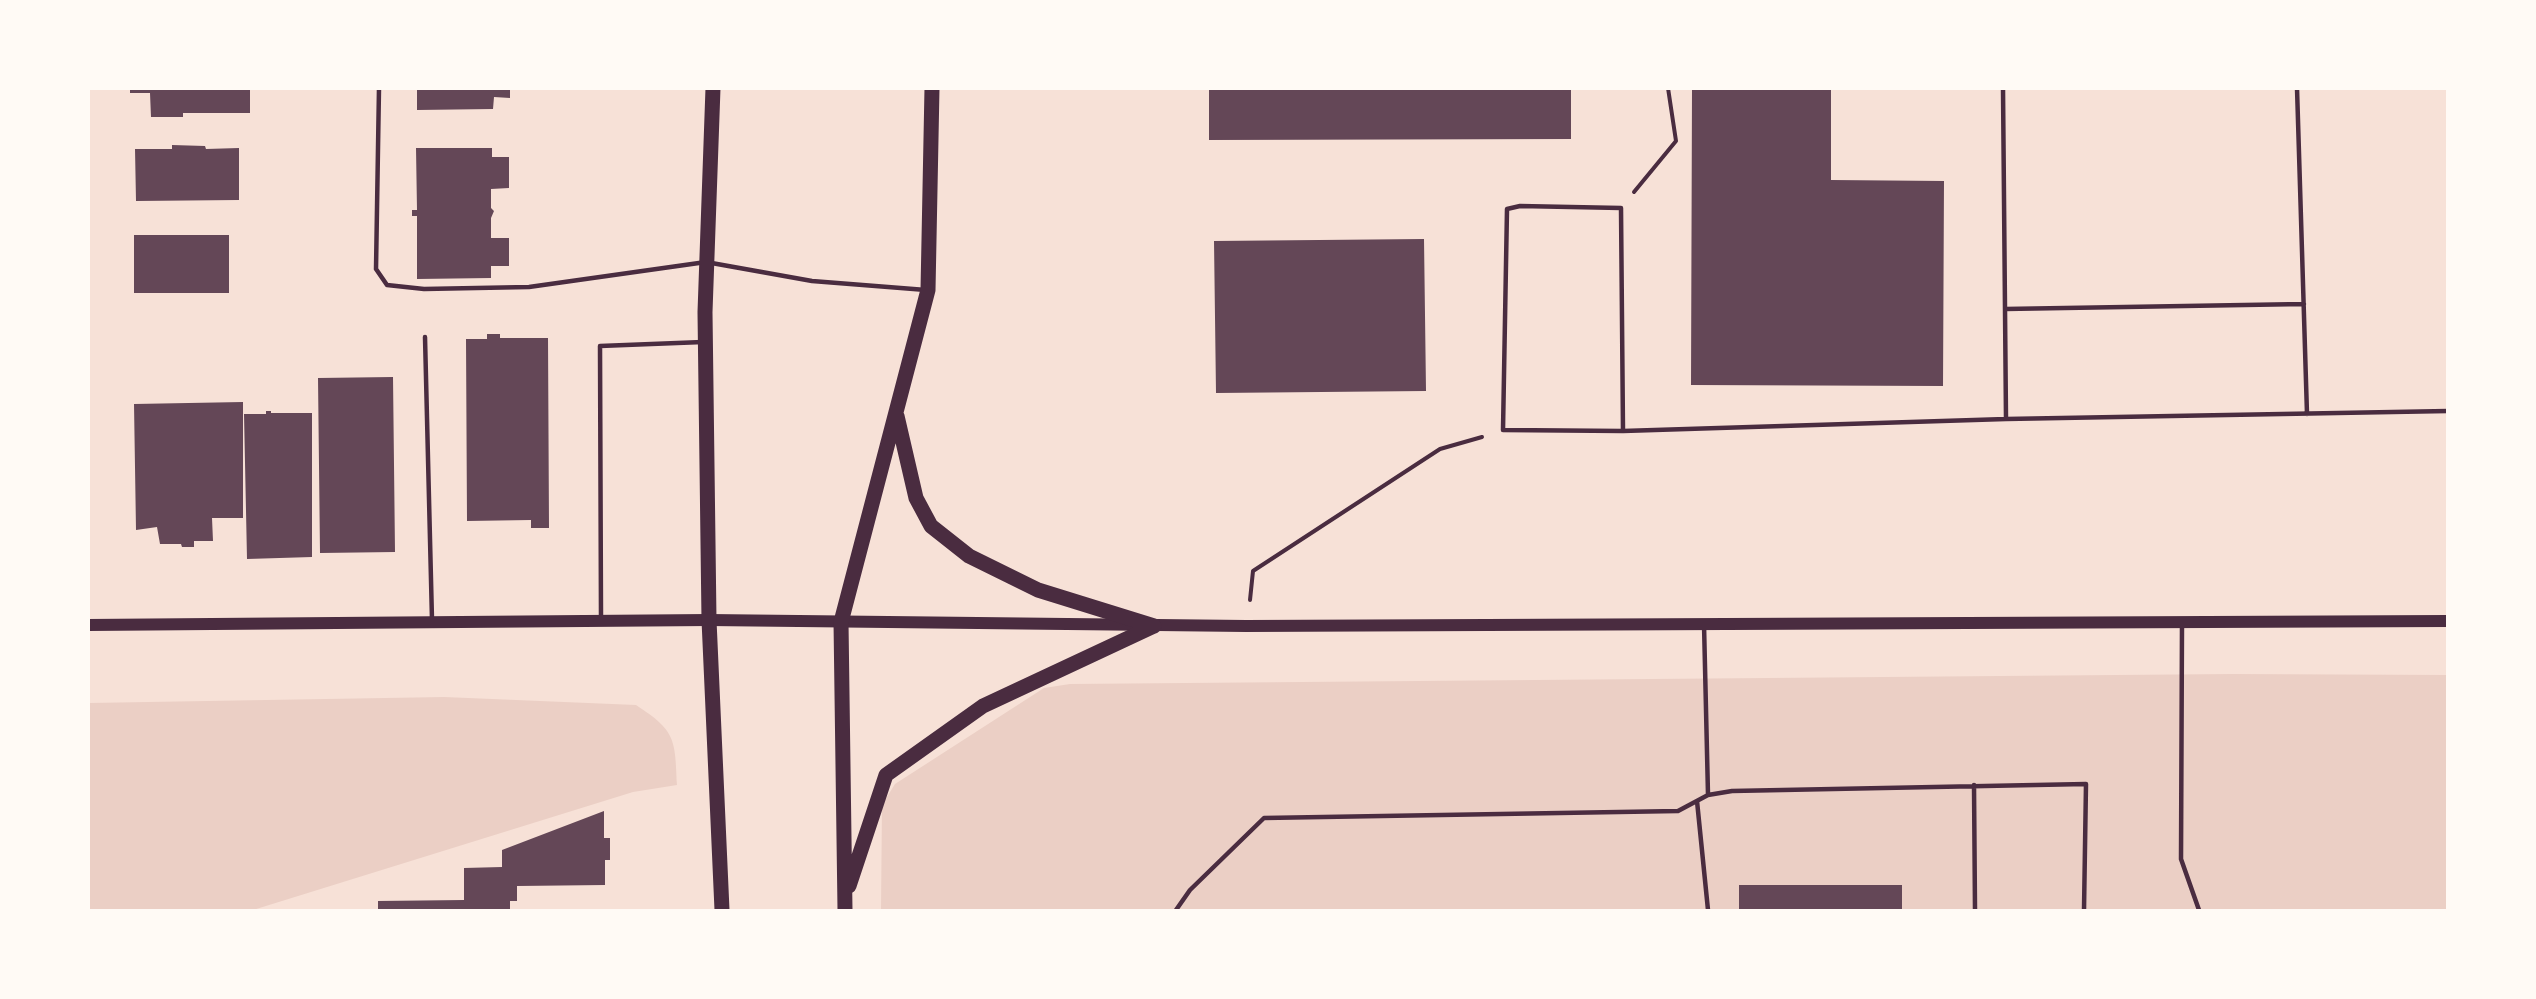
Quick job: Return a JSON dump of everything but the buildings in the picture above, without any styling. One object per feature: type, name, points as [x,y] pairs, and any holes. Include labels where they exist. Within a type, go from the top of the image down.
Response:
[{"type":"main road","points":[[713,88],[705,342],[709,620],[722,910]]},
{"type":"main road","points":[[845,904],[841,622],[928,290],[932,88]]},
{"type":"main road","points":[[896,412],[916,498],[931,526],[969,556],[1038,590],[1154,626]]},
{"type":"main road","points":[[88,625],[709,620],[1154,626],[2448,621]]},
{"type":"main road","points":[[845,904],[886,775],[983,706],[1154,626]]},
{"type":"lane","points":[[379,88],[376,269],[387,285],[424,289],[529,287],[706,262],[812,281],[928,290]]},
{"type":"lane","points":[[2003,88],[2006,419]]},
{"type":"lane","points":[[2297,88],[2307,414]]},
{"type":"lane","points":[[1623,431],[1621,208],[1520,206],[1507,209],[1503,430],[1623,431],[2006,419],[2448,411]]},
{"type":"lane","points":[[2005,309],[2304,304]]},
{"type":"lane","points":[[425,337],[432,622]]},
{"type":"lane","points":[[601,621],[600,346],[705,342]]},
{"type":"lane","points":[[2182,622],[2181,859],[2199,910]]},
{"type":"lane","points":[[1704,624],[1708,795]]},
{"type":"lane","points":[[1176,910],[1190,890],[1263,818],[1678,811],[1708,795],[1732,791],[2086,784],[2084,910]]},
{"type":"lane","points":[[1974,785],[1975,910]]},
{"type":"lane","points":[[1697,801],[1708,910]]},
{"type":"path","points":[[1621,208],[1676,141],[1668,88]]},
{"type":"path","points":[[1246,626],[1253,571],[1440,449],[1503,430]]},
{"type":"shaded area","points":[[2233,674],[2447,675],[2447,910],[881,910],[882,805],[895,784],[1044,688],[1070,684]]},
{"type":"shaded area","points":[[444,697],[636,705],[659,722],[671,738],[674,746],[677,785],[633,792],[253,910],[89,910],[89,703]]}]
